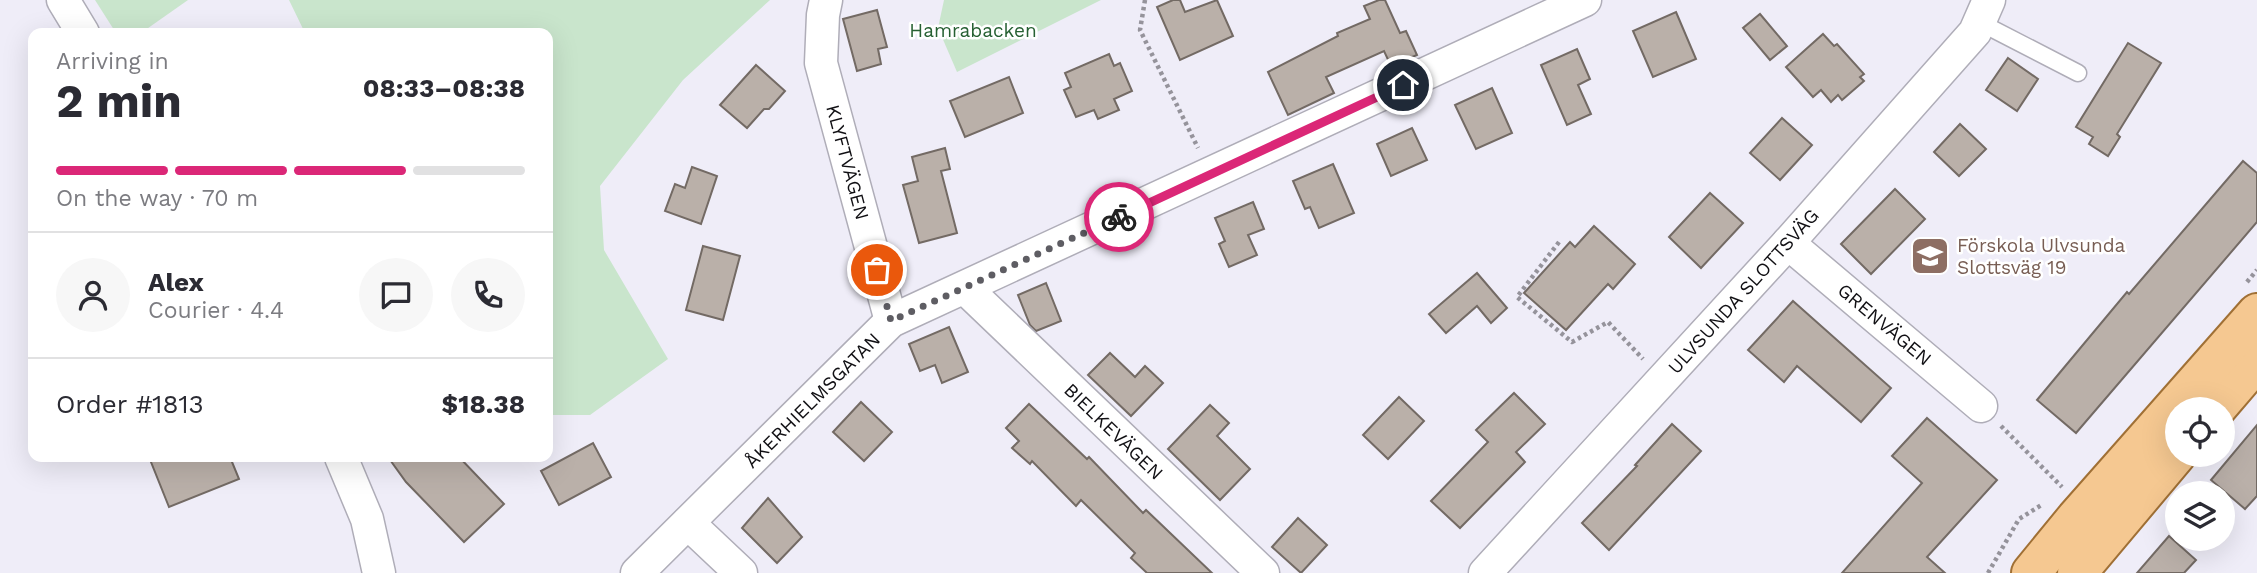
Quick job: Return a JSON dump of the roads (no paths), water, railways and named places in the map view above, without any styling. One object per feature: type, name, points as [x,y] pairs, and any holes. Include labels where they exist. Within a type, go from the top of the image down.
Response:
[{"type":"main road","points":[[2031,573],[2076,518],[2257,313]]},
{"type":"main road","points":[[2227,397],[2257,361]]},
{"type":"main road","points":[[2077,573],[2166,467]]},
{"type":"street","points":[[63,0],[80,28]]},
{"type":"street","name":"KLYFTVÄGEN","points":[[827,0],[823,15],[821,63],[891,321]]},
{"type":"street","name":"ÅKERHIELMSGATAN","points":[[637,573],[891,321],[1586,0]]},
{"type":"street","name":"ULVSUNDA SLOTTSVÄG","points":[[1485,573],[1788,243],[1975,32],[1984,11]]},
{"type":"street","name":"GRENVÄGEN","points":[[1788,243],[1981,406]]},
{"type":"street","name":"BIELKEVÄGEN","points":[[965,288],[1263,573]]},
{"type":"street","points":[[343,462],[367,519],[379,573]]},
{"type":"street","points":[[688,523],[741,573]]},
{"type":"lane","points":[[1984,11],[2078,73]]},
{"type":"place","name":"Förskola Ulvsunda Slottsväg 19","points":[[1930,256]]},
{"type":"park label","name":"Hamrabacken","points":[[973,30]]}]
